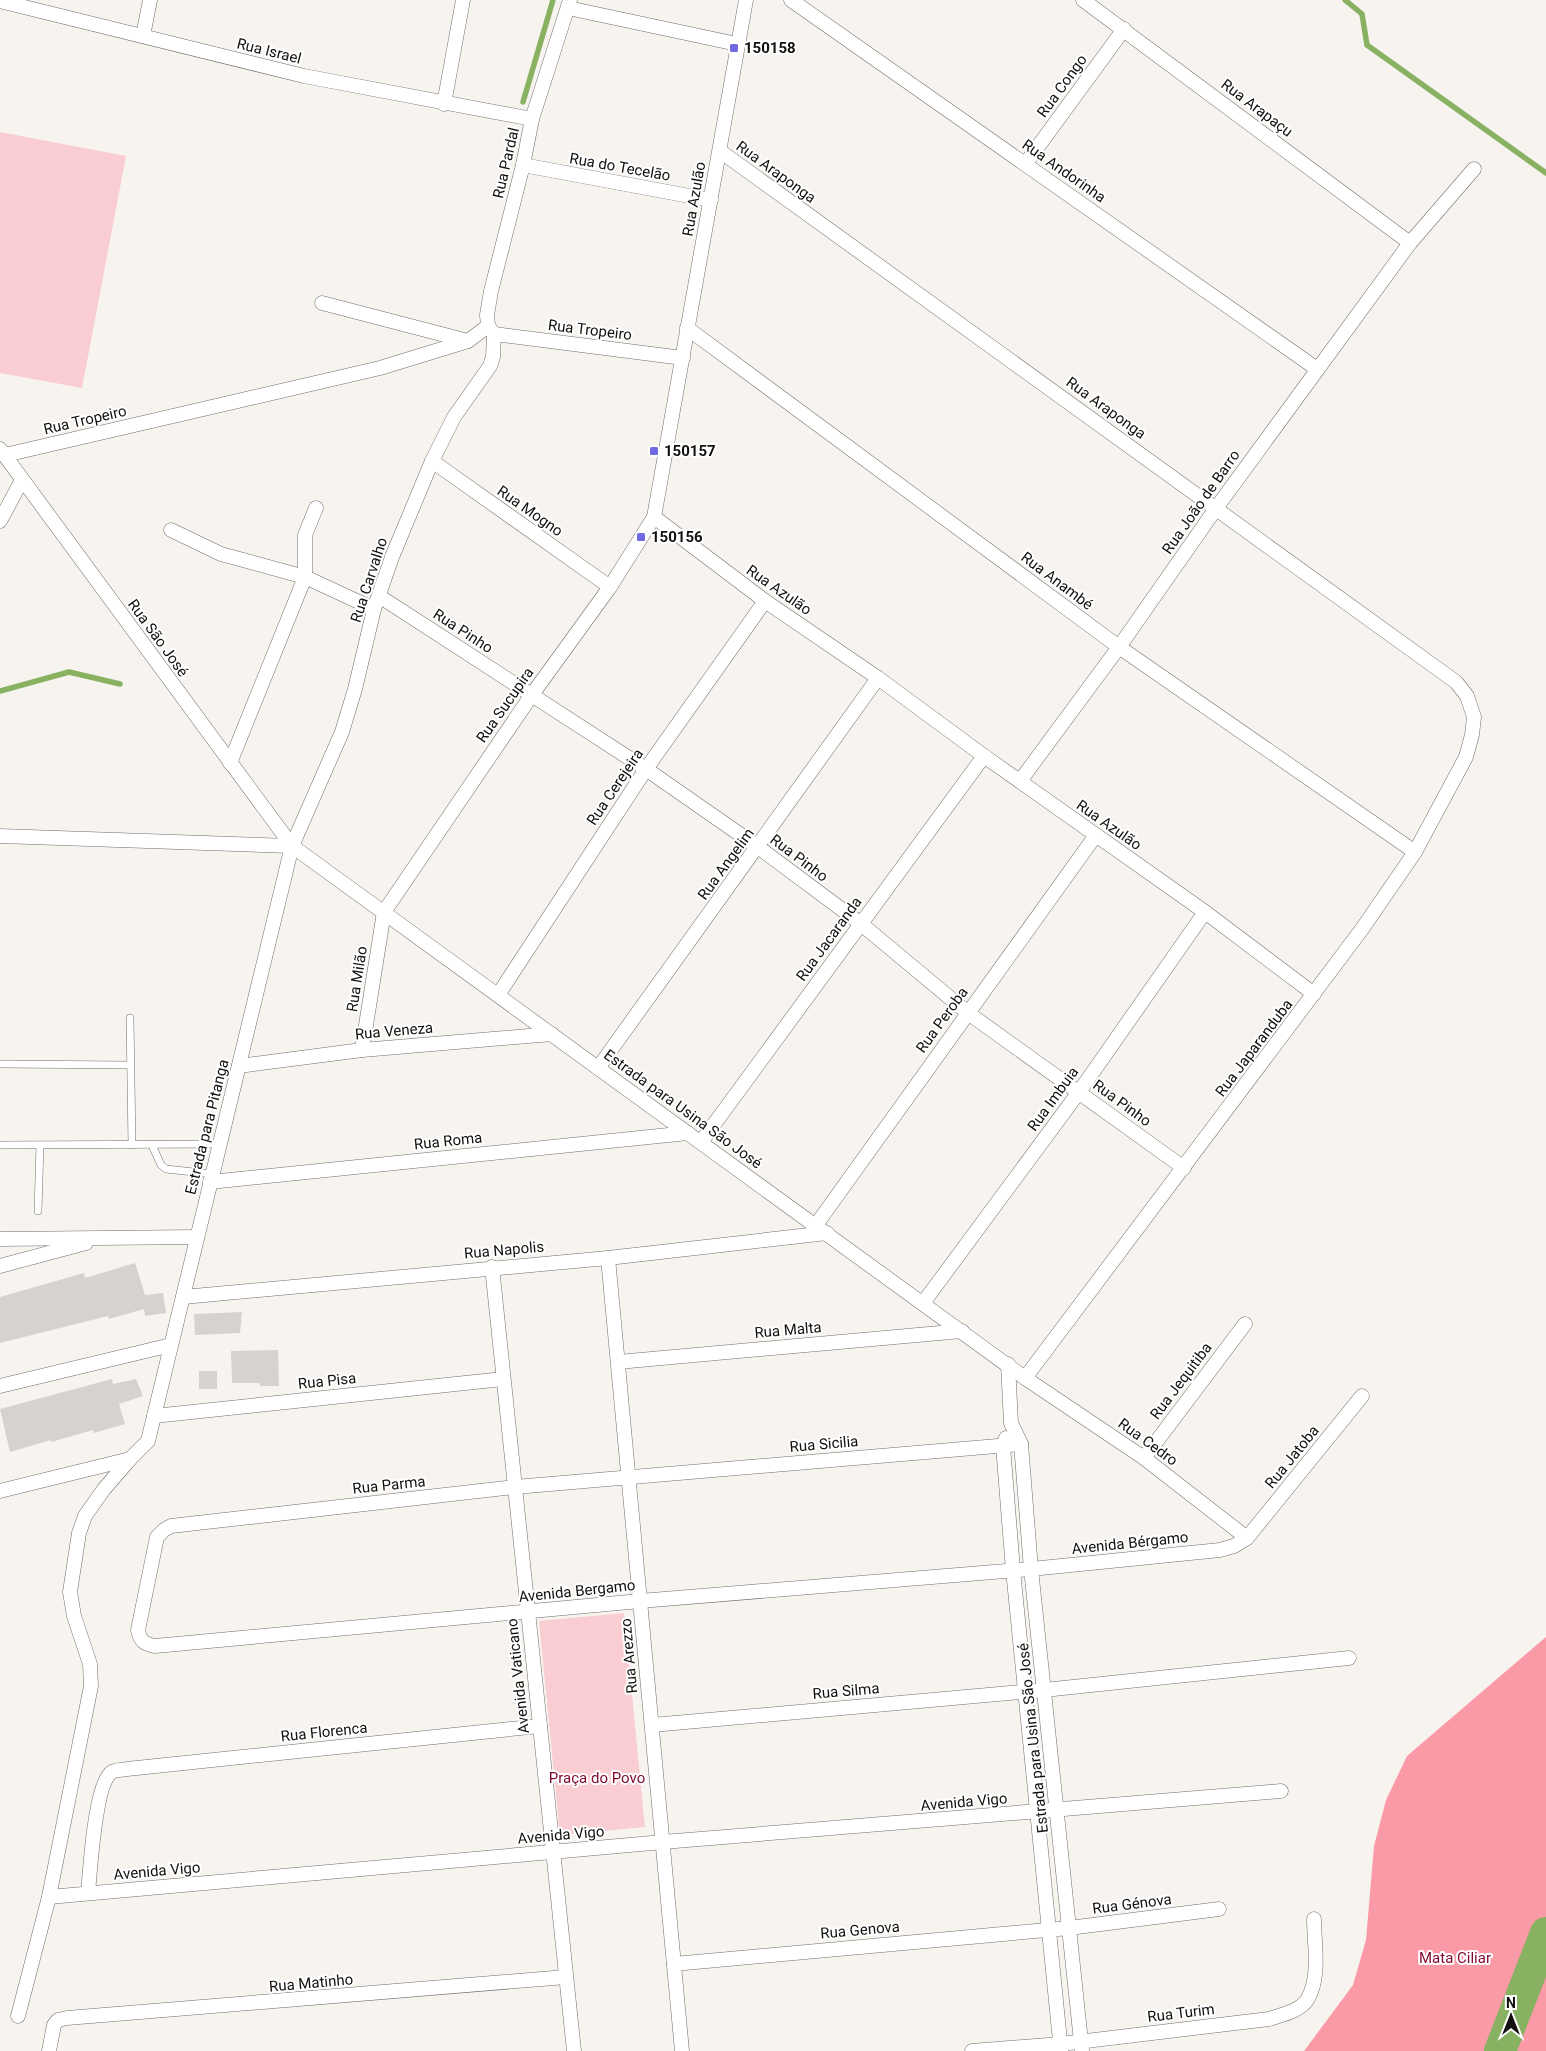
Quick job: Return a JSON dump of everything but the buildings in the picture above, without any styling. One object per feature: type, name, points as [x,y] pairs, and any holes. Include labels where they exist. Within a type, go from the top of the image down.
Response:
[{"type":"street","points":[[142,36],[150,0]]},
{"type":"street","points":[[444,104],[463,0]]},
{"type":"street","name":"Rua Azulão","points":[[746,0],[654,517],[764,601],[878,678],[984,756],[1205,912],[1314,994]]},
{"type":"street","name":"Rua Andorinha","points":[[791,0],[1026,163],[1317,369]]},
{"type":"street","name":"Rua Arapaçu","points":[[1083,0],[1410,243]]},
{"type":"street","name":"Rua Israel","points":[[0,1],[304,76],[444,104],[532,119]]},
{"type":"street","points":[[569,4],[737,44]]},
{"type":"street","name":"Rua Pardal","points":[[491,330],[486,315],[524,166],[532,119],[569,4]]},
{"type":"street","name":"Rua Congo","points":[[1026,163],[1124,29]]},
{"type":"street","name":"Rua Araponga","points":[[720,151],[1456,682],[1467,696]]},
{"type":"street","name":"Rua do Tecelão","points":[[524,166],[711,200]]},
{"type":"street","name":"Rua João de Barro","points":[[1020,780],[1119,647],[1317,369],[1410,243],[1474,169]]},
{"type":"street","points":[[322,303],[468,341],[491,330]]},
{"type":"street","name":"Rua Anambé","points":[[687,328],[1119,647],[1415,852]]},
{"type":"street","name":"Rua Tropeiro","points":[[491,330],[683,358]]},
{"type":"street","name":"Rua Carvalho","points":[[292,846],[342,732],[377,602],[392,557],[432,461],[454,417],[490,366],[493,357],[491,330]]},
{"type":"street","name":"Rua Tropeiro","points":[[3,452],[173,417],[380,368],[468,341]]},
{"type":"street","name":"Rua São José","points":[[3,452],[292,846]]},
{"type":"street","name":"Rua Mogno","points":[[432,461],[610,587]]},
{"type":"street","points":[[0,521],[22,480]]},
{"type":"street","points":[[230,763],[305,577],[305,535],[316,508]]},
{"type":"street","name":"Rua Sucupira","points":[[384,912],[531,696],[610,587],[654,517]]},
{"type":"street","name":"Rua Pinho","points":[[171,530],[221,554],[305,577],[377,602],[531,696],[646,769],[758,847],[860,924],[968,1013],[1184,1168]]},
{"type":"street","name":"Rua Cerejeira","points":[[498,995],[646,769],[764,601]]},
{"type":"street","name":"Rua Angelim","points":[[598,1068],[878,678]]},
{"type":"street","name":"Rua Japaranduba","points":[[1026,1378],[1314,994],[1415,852],[1466,757],[1472,736],[1474,717],[1467,696]]},
{"type":"street","name":"Rua Jacaranda","points":[[701,1142],[984,756]]},
{"type":"street","name":"Rua Peroba","points":[[822,1229],[968,1013],[1096,835]]},
{"type":"street","points":[[0,836],[292,846]]},
{"type":"street","name":"Estrada para Usina São José","points":[[292,846],[1008,1364],[1012,1423],[1021,1444],[1031,1569],[1082,2046]]},
{"type":"street","name":"Estrada para Pitanga","points":[[18,2016],[49,1897],[91,1686],[90,1664],[74,1616],[70,1592],[79,1533],[84,1516],[130,1459],[148,1441],[292,846]]},
{"type":"street","name":"Rua Milão","points":[[362,1050],[384,912]]},
{"type":"street","name":"Rua Imbuia","points":[[923,1303],[1079,1092],[1205,912]]},
{"type":"street","name":"Rua Veneza","points":[[239,1066],[362,1050],[552,1034]]},
{"type":"street","name":"Rua Roma","points":[[211,1178],[688,1133]]},
{"type":"street","name":"Rua Napolis","points":[[183,1297],[492,1267],[608,1258],[822,1229]]},
{"type":"street","points":[[0,1239],[197,1237]]},
{"type":"street","points":[[0,1266],[106,1238]]},
{"type":"street","name":"Rua Arezzo","points":[[608,1258],[682,2051]]},
{"type":"street","name":"Avenida Vaticano","points":[[492,1267],[574,2051]]},
{"type":"street","name":"Rua Jequitiba","points":[[1144,1458],[1245,1324]]},
{"type":"street","name":"Rua Malta","points":[[618,1362],[962,1331]]},
{"type":"street","points":[[0,1386],[171,1345]]},
{"type":"street","points":[[1008,1364],[1026,1378]]},
{"type":"street","name":"Rua Pisa","points":[[154,1416],[503,1378]]},
{"type":"street","name":"Rua Cedro","points":[[1026,1378],[1144,1458],[1247,1538]]},
{"type":"street","name":"Rua Jatoba","points":[[1247,1538],[1362,1396]]},
{"type":"street","name":"Estrada para Usina São José","points":[[1012,1423],[1003,1446],[1013,1570],[1061,2048]]},
{"type":"street","name":"Rua Sicilia","points":[[629,1476],[1021,1444]]},
{"type":"street","points":[[0,1491],[130,1459]]},
{"type":"street","name":"Rua Parma","points":[[146,1644],[139,1638],[138,1630],[157,1537],[164,1530],[181,1524],[629,1476]]},
{"type":"street","name":"Avenida Bérgamo","points":[[1013,1570],[1220,1550],[1234,1546],[1247,1538]]},
{"type":"street","name":"Avenida Bergamo","points":[[146,1644],[155,1646],[640,1601],[1013,1570]]},
{"type":"street","name":"Rua Silma","points":[[652,1725],[1025,1692],[1349,1658]]},
{"type":"street","name":"Rua Florenca","points":[[112,1772],[540,1726]]},
{"type":"street","name":"Avenida Vigo","points":[[88,1893],[98,1800],[104,1780],[112,1772]]},
{"type":"street","name":"Avenida Vigo","points":[[49,1897],[663,1842],[1281,1791]]},
{"type":"street","name":"Rua Génova","points":[[1049,1930],[1219,1909]]},
{"type":"street","name":"Rua Turim","points":[[972,2051],[1082,2046],[1270,2019],[1292,2011],[1307,2000],[1314,1979],[1314,1919]]},
{"type":"street","name":"Rua Genova","points":[[674,1964],[1049,1930]]},
{"type":"street","name":"Rua Matinho","points":[[49,2051],[54,2025],[58,2020],[566,1976]]},
{"type":"lane","points":[[130,1018],[132,1145]]},
{"type":"lane","points":[[0,1064],[130,1065]]},
{"type":"lane","points":[[0,1146],[220,1144]]},
{"type":"lane","points":[[38,1210],[40,1145]]},
{"type":"lane","points":[[152,1145],[161,1165],[166,1169],[211,1178]]},
{"type":"green space","points":[[0,132],[126,156],[82,388],[0,373]]},
{"type":"green space","name":"Praça do Povo","points":[[624,1613],[645,1827],[560,1835],[539,1621]]},
{"type":"green space","name":"Mata Ciliar","points":[[1546,1637],[1546,2051],[1304,2051],[1353,1985],[1366,1940],[1374,1846],[1386,1800],[1407,1756]]},
{"type":"waterway","points":[[523,102],[553,0]]},
{"type":"waterway","points":[[1345,0],[1362,14],[1367,45],[1546,173]]},
{"type":"waterway","points":[[0,691],[69,672],[120,684]]},
{"type":"waterway","points":[[1500,2051],[1546,1933]]},
{"type":"place","name":"150158","points":[[734,48]]},
{"type":"place","name":"150157","points":[[654,451]]},
{"type":"place","name":"150156","points":[[641,537]]}]
